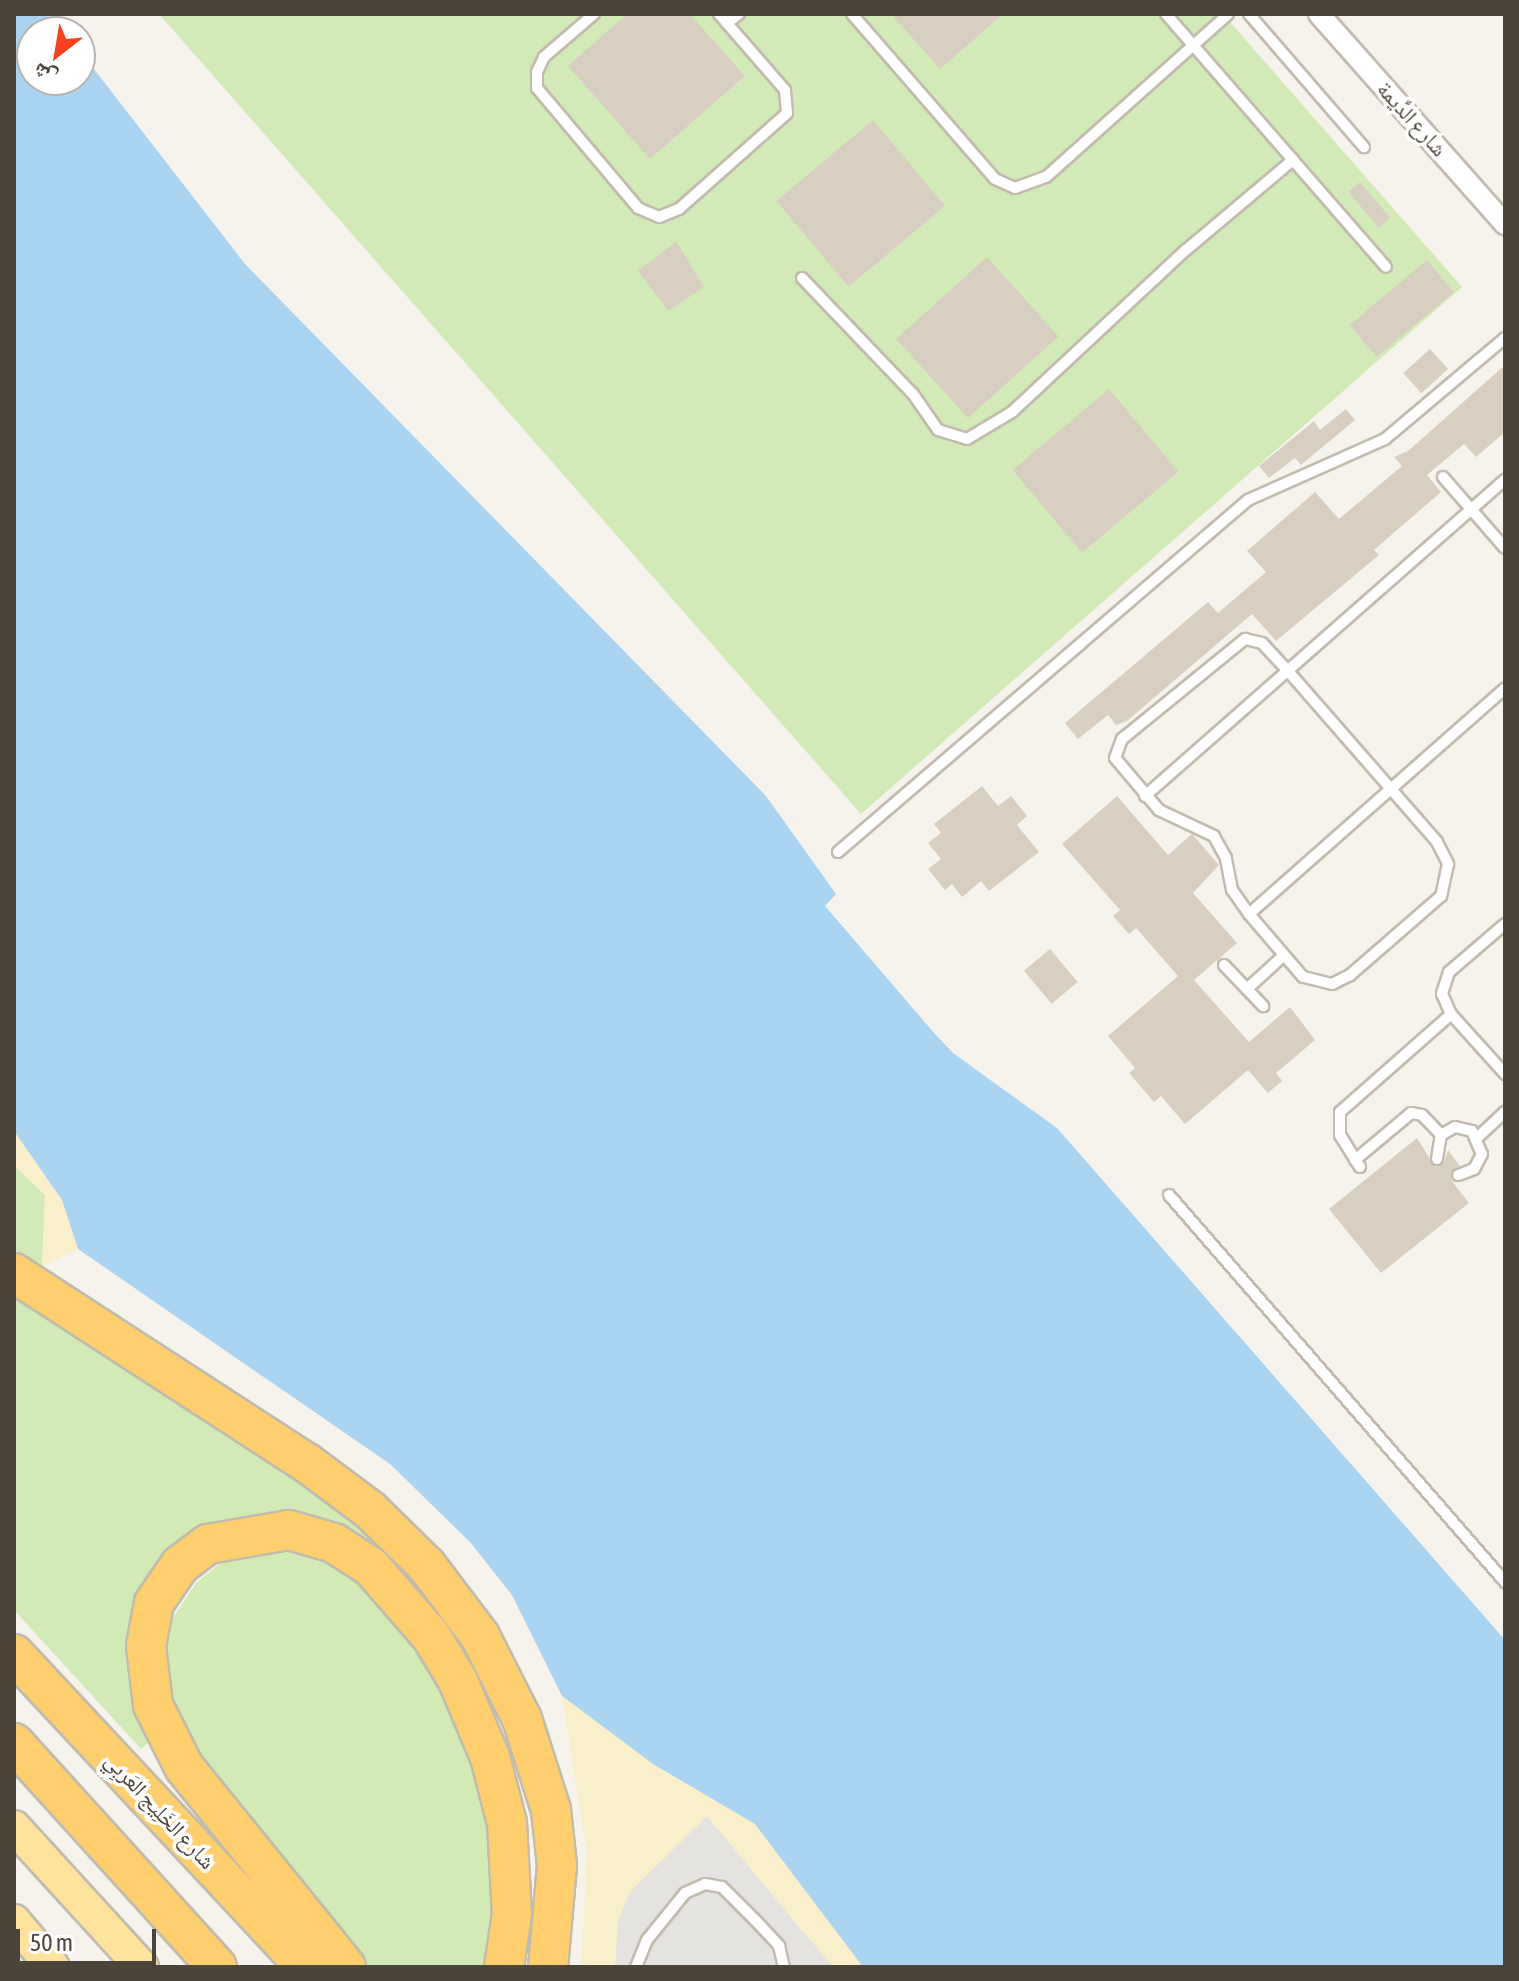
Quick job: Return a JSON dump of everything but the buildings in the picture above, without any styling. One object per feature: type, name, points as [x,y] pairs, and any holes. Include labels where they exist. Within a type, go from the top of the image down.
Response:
[{"type":"highway","points":[[14,1273],[307,1463],[370,1510],[427,1566],[480,1636],[522,1719],[551,1810],[557,1865],[548,1967]]},
{"type":"highway","points":[[346,1967],[184,1767],[153,1705],[146,1646],[154,1603],[180,1565],[208,1544],[289,1530],[334,1543],[371,1567],[431,1636],[458,1681],[490,1757],[507,1823],[512,1914],[504,1967]]},
{"type":"highway","name":"شارع الخَلِيج العَربِي","points":[[14,1654],[306,1967]]},
{"type":"highway","points":[[14,1743],[217,1967]]},
{"type":"main road","points":[[14,1827],[142,1967]]},
{"type":"main road","points":[[14,1921],[53,1967]]},
{"type":"street","name":"شارع الدِّيمة","points":[[1319,14],[1505,224]]},
{"type":"lane","points":[[594,14],[544,57],[537,72],[537,88],[638,208],[659,217],[679,209],[787,113],[785,90],[719,14]]},
{"type":"lane","points":[[727,23],[739,14]]},
{"type":"lane","points":[[852,14],[995,179],[1015,188],[1046,177],[1228,14]]},
{"type":"lane","points":[[1166,14],[1386,267]]},
{"type":"lane","points":[[1249,14],[1364,147]]},
{"type":"lane","points":[[802,278],[913,394],[938,430],[967,439],[1012,412],[1186,250],[1293,160]]},
{"type":"lane","points":[[838,852],[1248,500],[1385,439],[1505,338]]},
{"type":"lane","points":[[1443,477],[1505,548]]},
{"type":"lane","points":[[1145,796],[1505,480]]},
{"type":"lane","points":[[1257,640],[1390,787],[1444,852],[1448,877],[1441,896],[1342,981],[1312,982],[1283,956],[1232,890],[1226,858],[1214,836],[1196,824],[1165,815],[1117,763],[1116,747],[1239,641],[1257,640]]},
{"type":"lane","points":[[1249,914],[1505,688]]},
{"type":"lane","points":[[1505,924],[1449,972],[1442,994],[1451,1014],[1505,1074]]},
{"type":"lane","points":[[1247,989],[1283,956]]},
{"type":"lane","points":[[1224,965],[1263,1006]]},
{"type":"lane","points":[[1441,1135],[1422,1115],[1405,1114],[1357,1164],[1338,1128],[1344,1105],[1451,1014]]},
{"type":"lane","points":[[1478,1137],[1505,1112]]},
{"type":"lane","points":[[1441,1135],[1455,1127],[1478,1137]]},
{"type":"lane","points":[[1437,1159],[1441,1135]]},
{"type":"lane","points":[[1458,1175],[1480,1162],[1478,1137]]},
{"type":"lane","points":[[1169,1195],[1505,1582]]},
{"type":"lane","points":[[636,1967],[647,1940],[685,1893],[705,1884],[722,1887],[763,1928],[779,1946],[784,1967]]},
{"type":"green space","points":[[159,14],[1223,14],[1462,287],[861,814]]},
{"type":"green space","points":[[14,1165],[45,1195],[42,1266],[14,1249]]},
{"type":"green space","points":[[14,1297],[328,1496],[401,1557],[344,1527],[168,1558],[150,1741],[141,1749],[14,1610]]},
{"type":"green space","points":[[292,1549],[326,1559],[377,1593],[456,1692],[499,1825],[493,1967],[364,1967],[216,1781],[167,1703],[162,1665],[168,1625],[196,1583],[229,1556]]},
{"type":"sand","points":[[14,1131],[62,1200],[78,1249],[42,1266],[45,1195],[14,1165]]},
{"type":"sand","points":[[562,1696],[653,1764],[755,1824],[863,1967],[581,1967],[587,1855]]},
{"type":"shaded area","points":[[707,1816],[834,1967],[615,1967],[618,1921],[629,1893]]},
{"type":"water","points":[[14,14],[46,14],[48,16],[16,16],[16,96],[96,96],[96,72],[245,264],[766,796],[836,894],[825,906],[935,1034],[953,1053],[1057,1128],[1505,1640],[1505,1967],[863,1967],[755,1824],[653,1764],[562,1696],[512,1595],[470,1542],[390,1464],[78,1249],[62,1200],[14,1131]]}]
